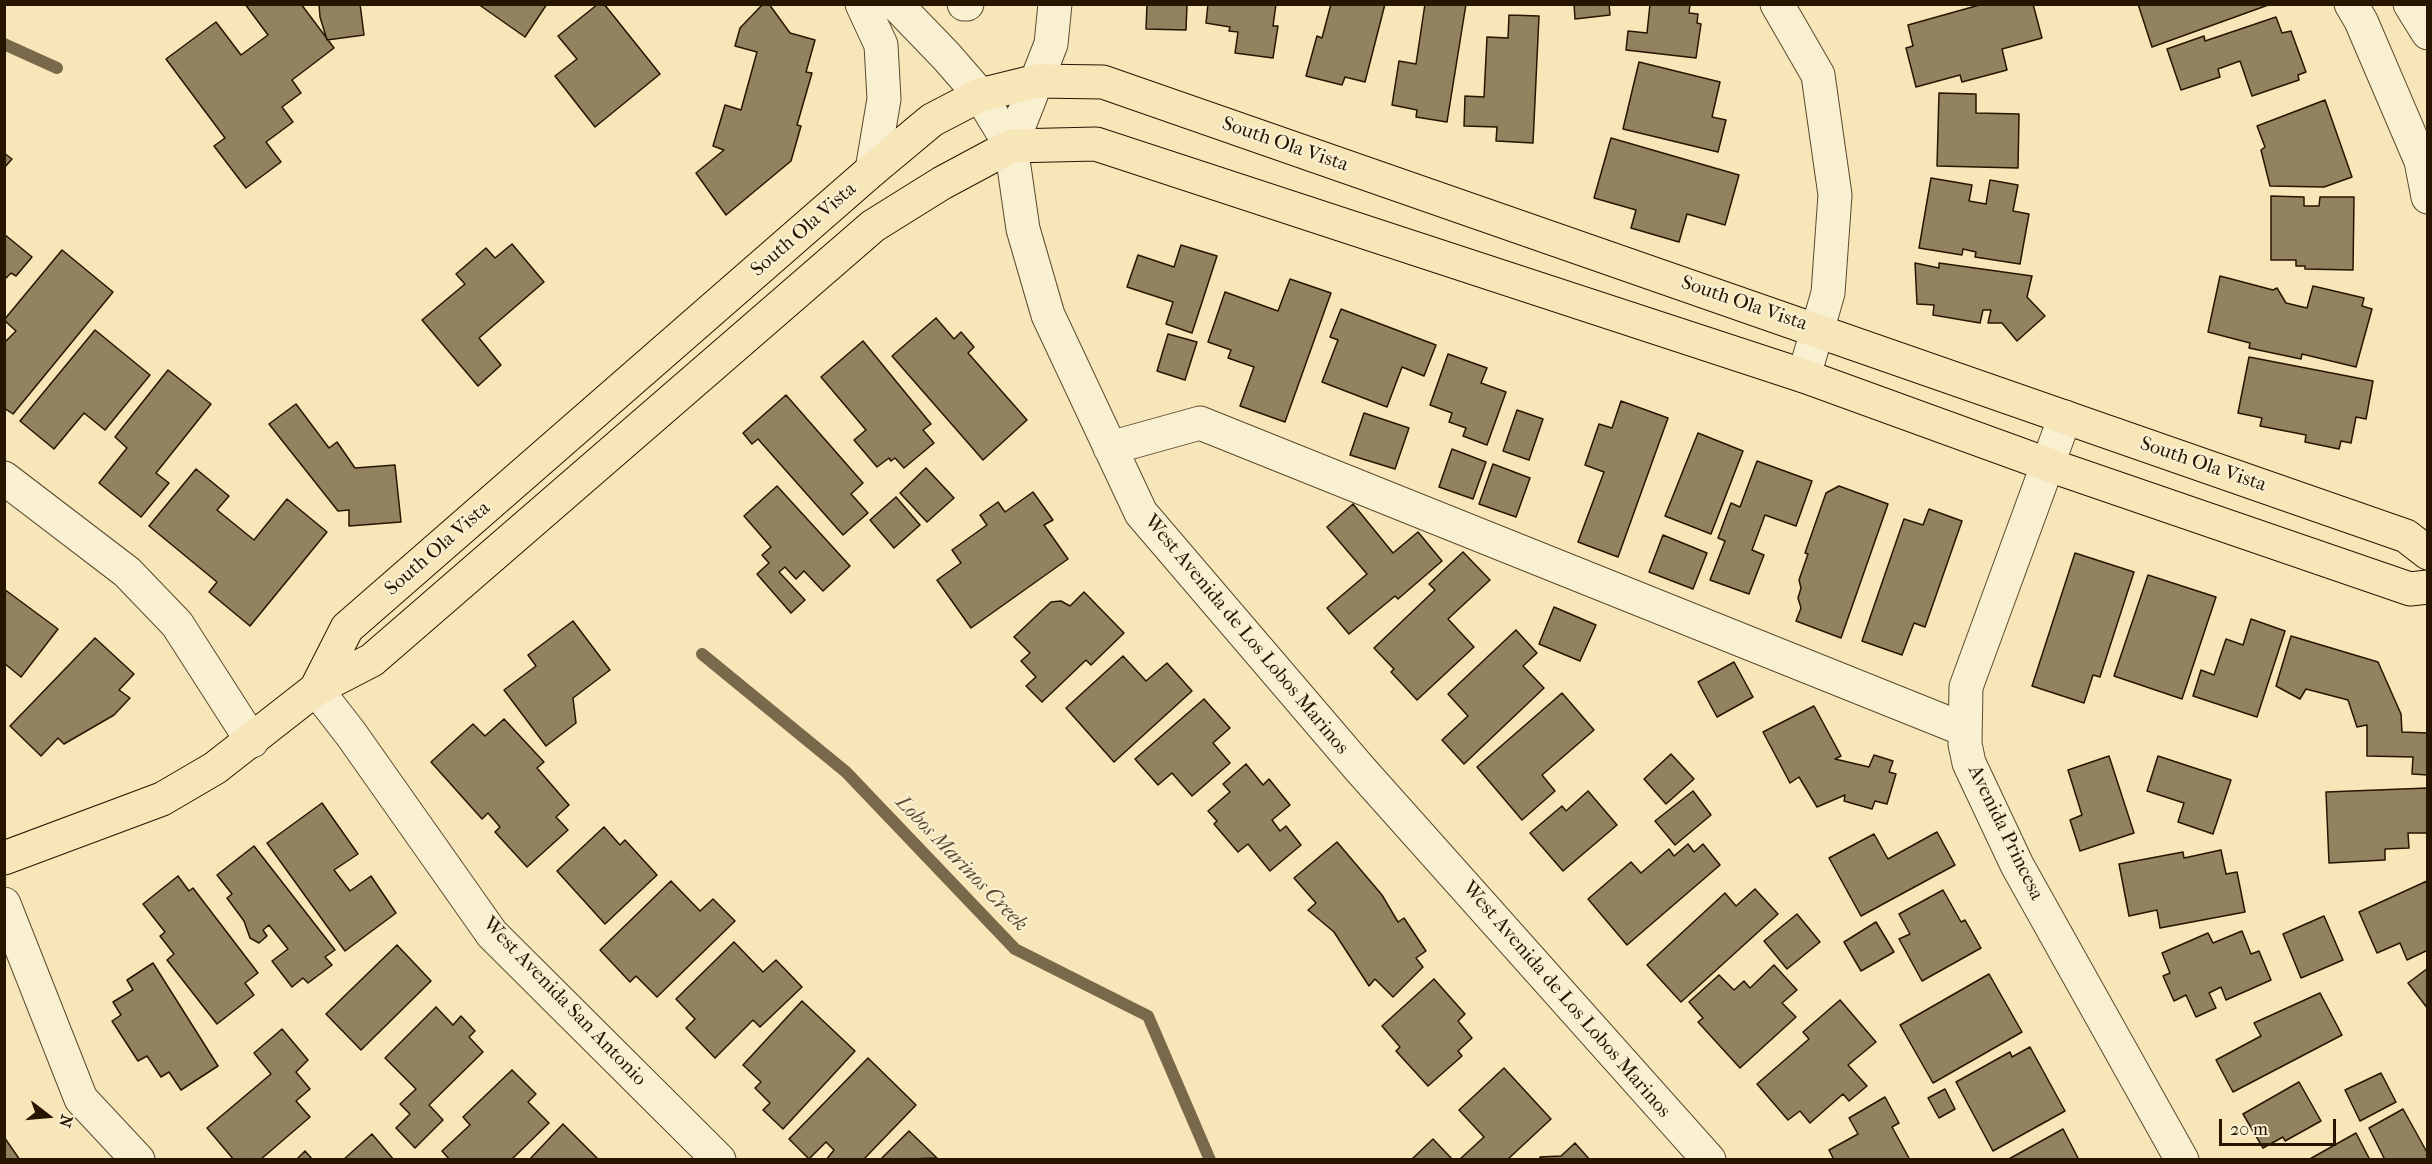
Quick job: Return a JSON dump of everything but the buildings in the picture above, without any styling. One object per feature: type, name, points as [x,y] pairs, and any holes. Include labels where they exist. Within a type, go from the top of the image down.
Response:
[{"type":"main road","name":"South Ola Vista","points":[[316,689],[347,628],[872,170],[932,120],[980,95],[1037,81],[1103,82],[2406,536],[2427,553]]},
{"type":"main road","name":"South Ola Vista","points":[[4,858],[162,799],[215,768],[316,689],[372,660],[873,226],[942,183],[1011,146],[1096,144],[1804,376],[2049,465],[2410,589],[2427,587]]},
{"type":"street","points":[[862,4],[881,45],[884,88],[872,170]]},
{"type":"street","name":"West Avenida de Los Lobos Marinos","points":[[896,4],[980,95],[1011,146],[1023,229],[1048,315],[1141,513],[1360,769],[1500,923],[1708,1160]]},
{"type":"street","points":[[1011,146],[1051,44],[1055,4]]},
{"type":"street","points":[[1777,4],[1818,75],[1835,195],[1828,293],[1804,376]]},
{"type":"street","points":[[2351,4],[2361,21],[2421,161],[2427,196]]},
{"type":"street","points":[[2410,4],[2427,33]]},
{"type":"street","name":"Avenida Princesa","points":[[2065,417],[1966,687],[1964,729],[1969,763],[2017,865],[2182,1160]]},
{"type":"street","points":[[1110,448],[1200,423],[1964,729]]},
{"type":"street","points":[[4,478],[127,572],[177,624],[252,741]]},
{"type":"street","name":"West Avenida San Antonio","points":[[316,689],[351,734],[492,934],[719,1160]]},
{"type":"street","points":[[4,904],[81,1099],[138,1160]]},
{"type":"waterway","name":"Lobos Marinos Creek","points":[[4,44],[57,68]]},
{"type":"waterway","name":"Lobos Marinos Creek","points":[[702,654],[846,772],[1015,949],[1148,1016],[1210,1160]]}]
